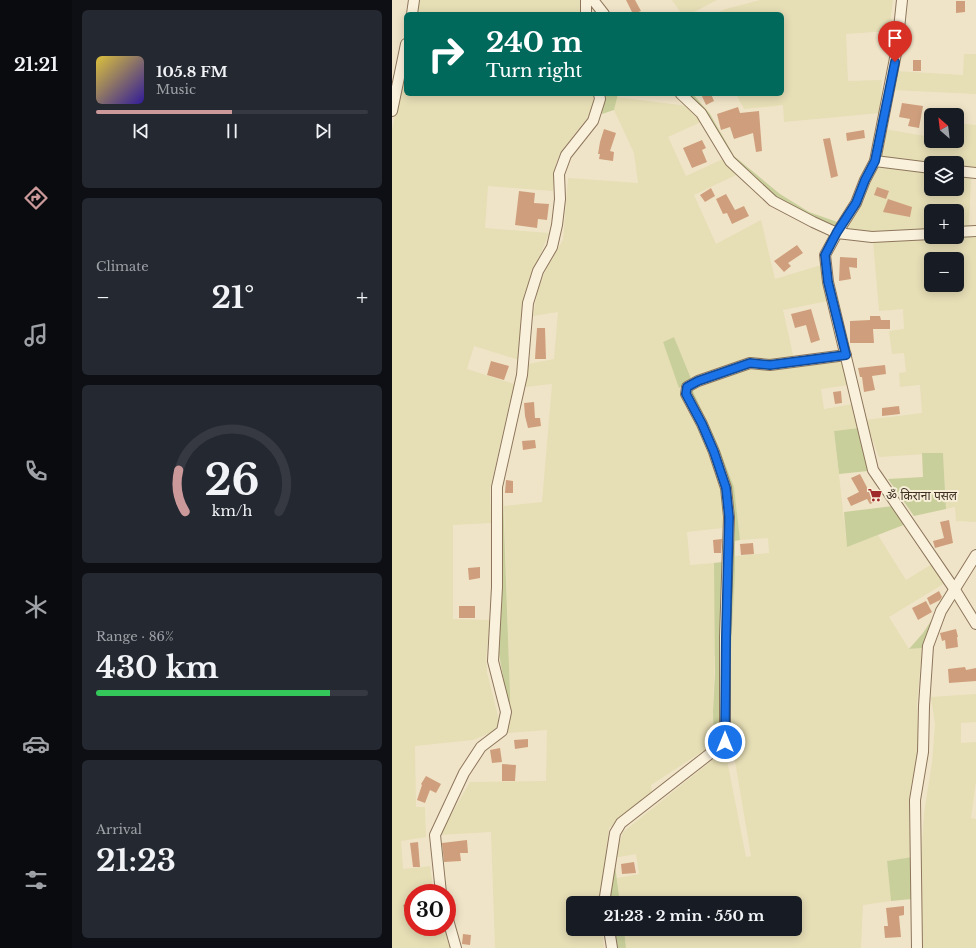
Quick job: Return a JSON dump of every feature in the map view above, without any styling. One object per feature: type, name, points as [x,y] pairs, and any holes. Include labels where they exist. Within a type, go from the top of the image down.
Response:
[{"type":"street","points":[[412,12],[414,0]]},
{"type":"street","points":[[586,0],[586,12]]},
{"type":"street","points":[[593,0],[602,12]]},
{"type":"street","points":[[902,0],[897,48],[875,161],[865,180],[856,203],[837,232],[825,255],[828,282],[873,470],[955,590],[976,624]]},
{"type":"street","points":[[392,111],[404,54]]},
{"type":"street","points":[[439,884],[435,835],[464,773],[481,746],[502,731],[506,712],[493,661],[497,587],[497,487],[522,375],[528,303],[538,271],[552,247],[557,225],[560,199],[559,174],[566,155],[593,121],[600,99],[599,96]]},
{"type":"street","points":[[683,96],[701,113],[730,161],[773,201],[813,222],[837,232],[872,237],[924,234]]},
{"type":"street","points":[[875,161],[924,167]]},
{"type":"street","points":[[964,172],[976,173]]},
{"type":"street","points":[[964,232],[976,231]]},
{"type":"street","points":[[605,896],[616,833],[621,823],[725,742],[729,517],[726,488],[714,452],[702,424],[686,394],[687,387],[698,381],[750,363],[770,365],[846,355]]},
{"type":"street","points":[[917,948],[915,800],[924,752],[924,706],[928,646],[941,611],[976,555]]},
{"type":"street","points":[[453,936],[456,948]]},
{"type":"street","points":[[610,936],[612,948]]},
{"type":"shaded area","points":[[419,0],[581,0],[581,12],[416,12]]},
{"type":"shaded area","points":[[672,0],[717,0],[694,12],[681,12]]},
{"type":"shaded area","points":[[760,0],[893,0],[889,31],[846,34],[848,81],[882,80],[880,113],[784,122],[783,105],[744,109],[737,96],[784,96],[784,12],[719,12]]},
{"type":"shaded area","points":[[964,54],[976,54],[976,94],[893,90],[896,71],[963,75]]},
{"type":"shaded area","points":[[404,74],[404,96],[593,96],[589,116],[565,146],[556,163],[553,191],[488,186],[485,228],[549,233],[531,277],[519,360],[474,346],[467,369],[514,384],[490,489],[491,523],[453,525],[453,619],[490,620],[486,658],[487,672],[499,720],[495,731],[473,740],[415,746],[416,807],[425,807],[426,837],[401,841],[403,869],[430,866],[433,884],[404,884],[404,936],[447,936],[450,948],[392,948],[392,129]]},
{"type":"shaded area","points":[[617,97],[687,106],[701,122],[668,137],[686,176],[723,159],[736,175],[694,195],[716,244],[761,220],[775,279],[821,265],[828,301],[783,310],[794,359],[770,362],[692,381],[674,337],[663,342],[686,407],[706,443],[721,489],[723,528],[687,532],[690,565],[714,563],[716,619],[713,712],[714,744],[651,785],[652,793],[609,828],[600,896],[566,896],[566,936],[603,936],[604,948],[495,948],[491,832],[439,835],[470,782],[546,781],[547,730],[507,733],[510,716],[510,694],[504,506],[542,502],[552,384],[525,387],[528,364],[554,359],[558,312],[533,316],[538,288],[549,263],[563,240],[568,178],[638,183],[634,153],[614,110]]},
{"type":"shaded area","points":[[964,124],[976,125],[976,169],[964,168],[964,156],[924,156],[924,162],[879,157],[884,129],[924,136],[924,148],[964,148]]},
{"type":"shaded area","points":[[876,167],[924,172],[924,196],[964,196],[964,176],[971,177],[969,227],[964,227],[964,204],[924,204],[924,230],[875,233],[844,230],[865,199]]},
{"type":"shaded area","points":[[976,235],[976,522],[956,521],[955,507],[946,509],[943,453],[879,457],[865,420],[922,413],[920,385],[900,387],[899,373],[906,372],[904,353],[892,354],[889,331],[904,329],[903,309],[879,311],[873,240],[924,238],[924,244],[964,244],[964,236]]},
{"type":"shaded area","points":[[843,358],[849,385],[821,389],[824,409],[853,404],[859,428],[834,431],[847,546],[878,535],[906,580],[932,564],[945,583],[889,617],[909,649],[922,648],[917,704],[918,752],[911,786],[909,822],[912,857],[887,861],[891,901],[863,905],[861,948],[626,948],[625,936],[802,936],[802,896],[619,896],[617,878],[639,874],[636,854],[614,858],[623,832],[725,750],[746,857],[751,856],[730,732],[731,650],[735,556],[769,553],[768,538],[740,540],[734,487],[718,445],[693,391],[700,384],[757,366]]},
{"type":"shaded area","points":[[976,694],[976,722],[961,723],[961,743],[976,742],[976,781],[971,818],[976,819],[976,948],[923,948],[921,861],[924,813],[932,763],[935,724],[931,697]]},
{"type":"green space","points":[[603,96],[618,96],[614,110],[602,114]]},
{"type":"green space","points":[[689,96],[695,96],[710,114],[734,156],[780,194],[809,212],[840,223],[836,226],[806,215],[776,197],[733,158]]},
{"type":"green space","points":[[674,337],[692,381],[679,388],[663,342]]},
{"type":"green space","points":[[757,366],[700,384],[693,391],[718,445],[734,487],[740,540],[735,541],[731,650],[729,638],[732,518],[689,394],[690,388],[699,383]]},
{"type":"green space","points":[[859,428],[868,471],[839,474],[834,431]]},
{"type":"green space","points":[[922,453],[943,453],[946,509],[914,516],[888,479],[923,477]]},
{"type":"green space","points":[[503,496],[510,716],[499,654],[501,596],[501,497]]},
{"type":"green space","points":[[893,506],[906,524],[847,547],[844,512]]},
{"type":"green space","points":[[722,562],[722,735],[714,744],[714,563]]},
{"type":"green space","points":[[939,609],[922,648],[909,649],[923,633]]},
{"type":"green space","points":[[912,857],[912,899],[891,901],[887,861]]},
{"type":"green space","points":[[614,858],[619,896],[608,896]]},
{"type":"green space","points":[[614,936],[625,936],[626,948],[617,948]]},
{"type":"building","points":[[626,0],[635,0],[641,11],[632,12]]},
{"type":"building","points":[[956,1],[965,1],[965,12],[956,13]]},
{"type":"building","points":[[913,60],[921,60],[921,71],[913,71]]},
{"type":"building","points":[[702,96],[712,96],[714,101],[706,105]]},
{"type":"building","points":[[902,103],[923,106],[919,128],[908,126],[910,119],[899,117]]},
{"type":"building","points":[[738,107],[740,113],[759,111],[762,151],[756,152],[753,133],[734,139],[730,127],[721,130],[717,114]]},
{"type":"building","points":[[604,129],[616,133],[610,151],[614,152],[613,161],[599,159],[600,154],[598,154],[600,142]]},
{"type":"building","points":[[864,130],[865,138],[847,141],[846,133]]},
{"type":"building","points":[[830,138],[838,176],[831,178],[823,139]]},
{"type":"building","points":[[702,140],[706,148],[702,150],[707,162],[692,168],[683,148]]},
{"type":"building","points":[[877,187],[889,191],[886,199],[874,195]]},
{"type":"building","points":[[711,188],[715,196],[705,202],[700,195]]},
{"type":"building","points":[[519,191],[535,193],[534,203],[549,204],[547,220],[538,219],[537,228],[515,225]]},
{"type":"building","points":[[726,194],[735,210],[744,206],[749,216],[732,224],[727,213],[723,214],[716,199]]},
{"type":"building","points":[[888,199],[912,207],[910,217],[883,212]]},
{"type":"building","points":[[797,245],[803,253],[788,263],[791,266],[784,272],[774,261]]},
{"type":"building","points":[[840,257],[857,258],[857,268],[849,267],[851,279],[839,281]]},
{"type":"building","points":[[811,309],[820,340],[811,343],[806,325],[795,328],[791,314]]},
{"type":"building","points":[[870,316],[880,316],[881,320],[890,320],[890,329],[873,329],[874,343],[850,343],[850,321],[870,320]]},
{"type":"building","points":[[537,328],[545,328],[546,359],[535,359]]},
{"type":"building","points":[[491,361],[509,366],[504,380],[487,375]]},
{"type":"building","points":[[885,365],[886,374],[872,376],[875,390],[864,392],[862,377],[860,377],[858,368]]},
{"type":"building","points":[[841,391],[842,403],[835,404],[833,392]]},
{"type":"building","points":[[534,402],[535,418],[540,418],[541,426],[528,428],[524,403]]},
{"type":"building","points":[[899,406],[900,414],[882,416],[882,408]]},
{"type":"building","points":[[535,440],[536,448],[523,450],[522,441]]},
{"type":"building","points":[[860,474],[870,493],[872,492],[877,501],[870,504],[867,499],[851,506],[847,498],[859,492],[851,478]]},
{"type":"building","points":[[506,480],[513,481],[513,493],[505,493]]},
{"type":"building","points":[[949,520],[953,543],[935,548],[933,541],[944,538],[940,522]]},
{"type":"building","points":[[722,539],[721,553],[714,553],[713,540]]},
{"type":"building","points":[[753,543],[754,554],[741,555],[740,544]]},
{"type":"building","points":[[480,567],[480,578],[469,580],[468,568]]},
{"type":"building","points":[[939,591],[942,597],[940,600],[930,605],[927,598]]},
{"type":"building","points":[[926,601],[932,612],[918,620],[912,608]]},
{"type":"building","points":[[459,606],[475,606],[475,618],[459,618]]},
{"type":"building","points":[[956,629],[958,647],[946,649],[945,640],[942,641],[940,633]]},
{"type":"building","points":[[965,667],[966,670],[976,668],[976,681],[949,683],[948,669]]},
{"type":"building","points":[[528,739],[528,747],[515,749],[514,740]]},
{"type":"building","points":[[500,748],[502,762],[492,763],[490,750]]},
{"type":"building","points":[[502,764],[516,765],[515,781],[502,781]]},
{"type":"building","points":[[426,776],[441,784],[436,793],[430,790],[425,803],[417,800],[422,785],[421,784]]},
{"type":"building","points":[[467,840],[468,853],[460,853],[461,861],[444,862],[442,843]]},
{"type":"building","points":[[418,842],[420,867],[413,867],[410,843]]},
{"type":"building","points":[[634,862],[636,873],[622,874],[621,864]]},
{"type":"building","points":[[904,906],[904,915],[899,916],[901,937],[885,938],[884,926],[888,926],[886,908]]},
{"type":"building","points":[[463,934],[471,935],[470,945],[462,944]]},
{"type":"place","name":"ॐ किराना पसल","points":[[875,495]]},
{"type":"route","points":[[725,742],[729,517],[726,488],[714,452],[702,424],[686,394],[687,387],[698,381],[750,363],[770,365],[846,355],[828,282],[825,255],[837,232],[856,203],[865,180],[875,161],[895,62]]}]
